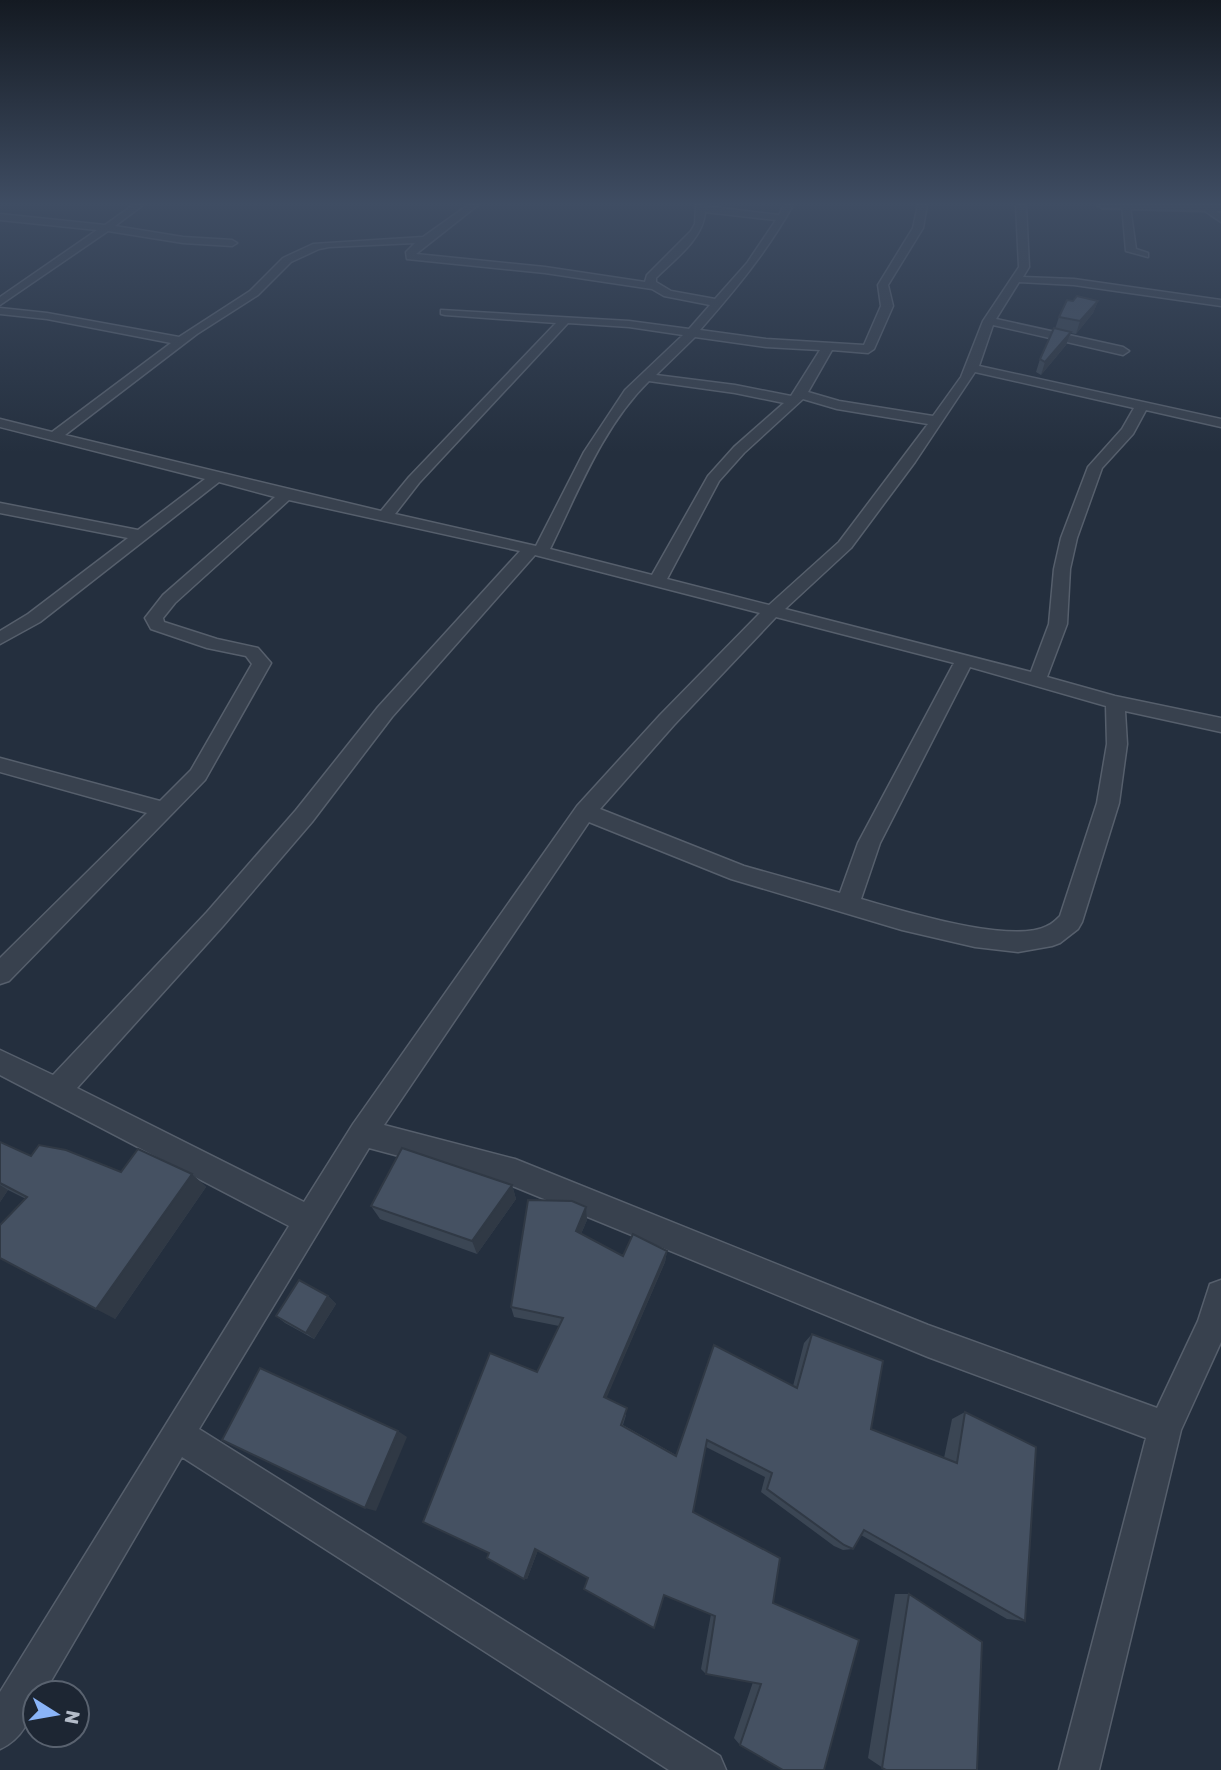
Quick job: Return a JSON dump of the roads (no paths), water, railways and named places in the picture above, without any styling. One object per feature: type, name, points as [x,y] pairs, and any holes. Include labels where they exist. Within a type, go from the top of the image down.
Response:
[{"type":"street","points":[[0,302],[21,288]]},
{"type":"street","points":[[53,438],[180,341],[259,288]]},
{"type":"street","points":[[655,288],[668,294],[716,303]]},
{"type":"street","points":[[56,1091],[215,919],[304,816],[384,712],[536,550],[591,452],[630,393],[692,332],[730,288]]},
{"type":"street","points":[[445,312],[629,324],[766,343],[862,350],[870,347],[887,306],[883,288]]},
{"type":"street","points":[[0,1729],[177,1434],[363,1133],[585,812],[667,720],[771,612],[845,545],[937,421],[972,368],[989,321],[1011,288]]},
{"type":"street","points":[[1113,288],[1221,303]]},
{"type":"street","points":[[0,311],[47,316],[180,341]]},
{"type":"street","points":[[384,518],[414,480],[564,321]]},
{"type":"street","points":[[989,321],[1123,351]]},
{"type":"street","points":[[657,581],[713,479],[739,450],[798,397],[828,346]]},
{"type":"street","points":[[972,368],[1221,423]]},
{"type":"street","points":[[646,377],[798,397],[937,421]]},
{"type":"street","points":[[1037,680],[1058,624],[1062,569],[1069,538],[1095,467],[1128,432],[1142,406]]},
{"type":"street","points":[[0,423],[286,495],[536,550],[965,660],[1115,702],[1221,725]]},
{"type":"street","points":[[0,639],[34,618],[218,476]]},
{"type":"street","points":[[0,974],[198,775],[262,663],[252,652],[170,631],[157,625],[154,618],[169,599],[286,495]]},
{"type":"street","points":[[0,508],[139,535]]},
{"type":"street","points":[[848,903],[869,843],[965,660]]},
{"type":"street","points":[[585,812],[739,873],[902,920],[975,937],[1018,942],[1052,936],[1070,922],[1108,803],[1117,744],[1115,702]]},
{"type":"street","points":[[0,765],[162,809]]},
{"type":"street","points":[[0,1062],[308,1220]]},
{"type":"street","points":[[363,1133],[515,1173],[928,1342],[1164,1428]]},
{"type":"street","points":[[1079,1770],[1164,1428],[1213,1324],[1221,1295]]},
{"type":"street","points":[[177,1434],[706,1770]]}]
